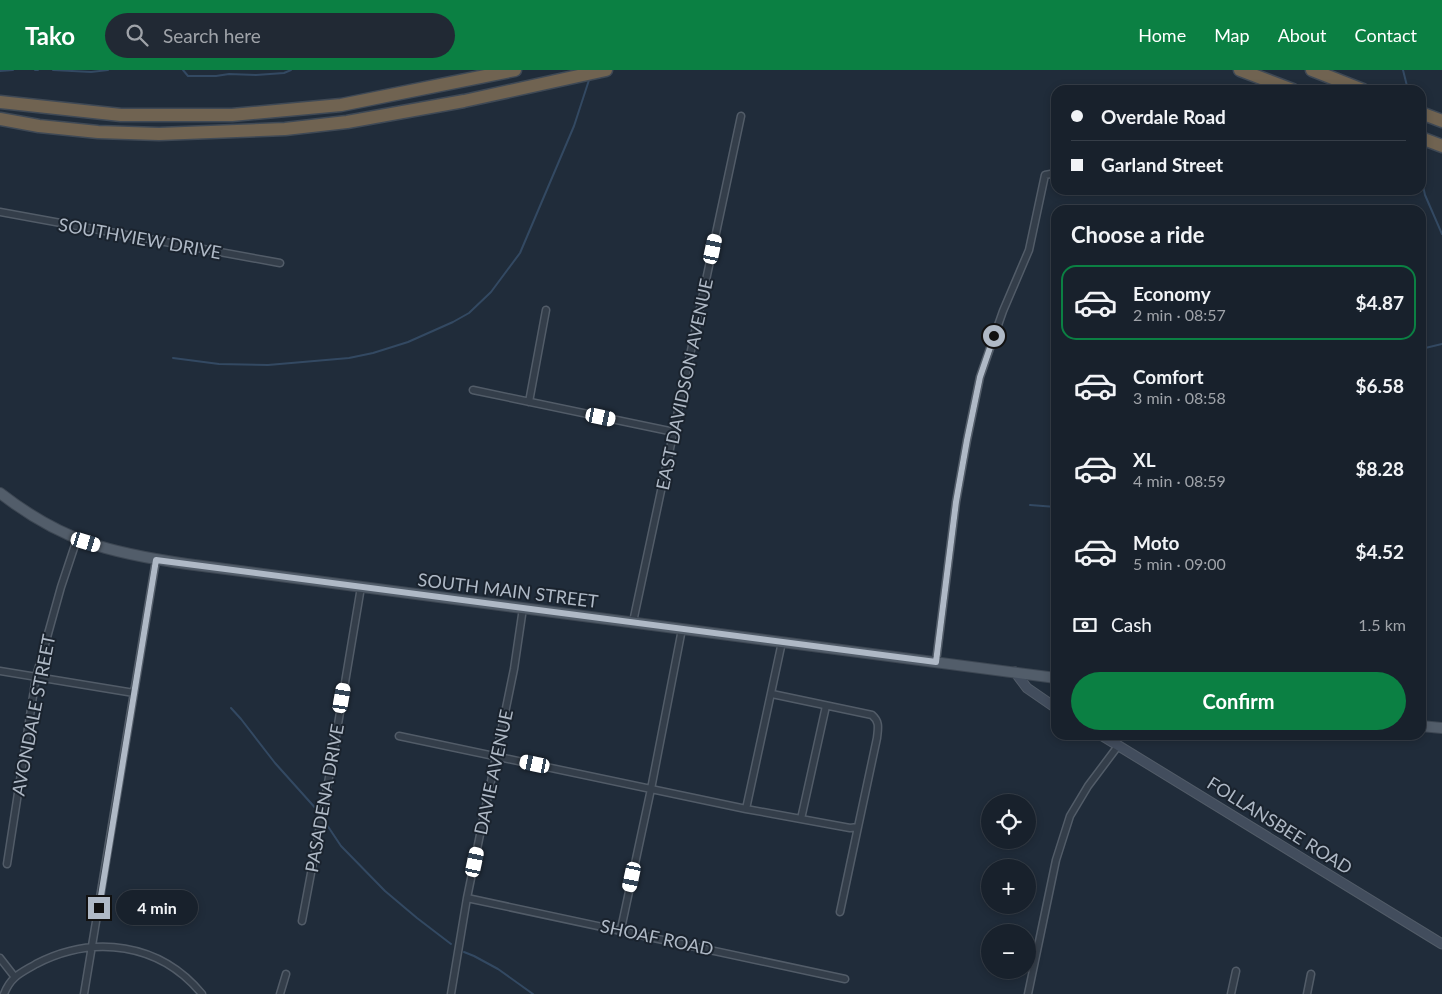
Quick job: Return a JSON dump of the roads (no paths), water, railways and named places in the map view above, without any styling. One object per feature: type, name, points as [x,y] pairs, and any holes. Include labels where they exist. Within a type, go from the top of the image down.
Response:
[{"type":"highway","points":[[0,102],[121,115],[232,115],[340,105],[515,70]]},
{"type":"highway","points":[[0,119],[39,126],[98,132],[159,134],[285,129],[347,122],[464,101],[606,70]]},
{"type":"highway","points":[[1240,70],[1280,85]]},
{"type":"highway","points":[[1312,70],[1350,85]]},
{"type":"highway","points":[[1426,115],[1442,121]]},
{"type":"highway","points":[[1426,140],[1442,146]]},
{"type":"main road","name":"SOUTH MAIN STREET","points":[[0,493],[36,519],[77,539],[120,553],[156,560],[1051,677]]},
{"type":"main road","points":[[1426,726],[1442,728]]},
{"type":"street","name":"EAST DAVIDSON AVENUE","points":[[633,622],[740,116]]},
{"type":"street","points":[[936,662],[956,502],[980,377],[1003,311],[1029,250],[1045,175],[1051,174]]},
{"type":"street","name":"SOUTHVIEW DRIVE","points":[[0,212],[280,263]]},
{"type":"street","points":[[528,402],[546,310]]},
{"type":"street","points":[[473,390],[674,432]]},
{"type":"street","name":"AVONDALE STREET","points":[[7,864],[36,677],[61,587],[77,539]]},
{"type":"street","points":[[84,994],[156,560]]},
{"type":"street","name":"PASADENA DRIVE","points":[[302,921],[332,762],[361,587]]},
{"type":"street","name":"DAVIE AVENUE","points":[[451,994],[467,898],[514,669],[523,608]]},
{"type":"street","points":[[620,929],[651,789],[682,629]]},
{"type":"street","points":[[746,810],[782,642]]},
{"type":"street","points":[[0,671],[134,693]]},
{"type":"street","points":[[1015,672],[1028,688],[1051,704]]},
{"type":"street","points":[[772,694],[872,716],[879,725],[840,912]]},
{"type":"street","points":[[801,819],[826,706]]},
{"type":"street","points":[[399,736],[746,810],[850,828],[858,827]]},
{"type":"street","name":"FOLLANSBEE ROAD","points":[[1109,740],[1442,944]]},
{"type":"street","points":[[1028,994],[1056,860],[1070,816],[1088,786],[1118,746]]},
{"type":"street","name":"SHOAF ROAD","points":[[467,898],[620,929],[846,979]]},
{"type":"street","points":[[4,994],[14,976],[57,954],[112,946],[147,954],[174,968],[186,977],[202,994]]},
{"type":"street","points":[[0,958],[14,976]]},
{"type":"street","points":[[1231,994],[1236,971]]},
{"type":"street","points":[[280,994],[286,974]]},
{"type":"street","points":[[1307,994],[1311,974]]},
{"type":"waterway","points":[[0,71],[13,70]]},
{"type":"waterway","points":[[53,70],[91,72],[108,70]]},
{"type":"waterway","points":[[183,70],[188,76],[256,75],[284,73],[291,70]]},
{"type":"waterway","points":[[1403,70],[1407,85]]},
{"type":"waterway","points":[[173,358],[219,364],[268,365],[349,358],[408,342],[469,313],[491,292],[520,253],[574,126],[589,80]]},
{"type":"waterway","points":[[1425,195],[1442,234]]},
{"type":"waterway","points":[[1426,348],[1442,344]]},
{"type":"waterway","points":[[1030,505],[1051,507]]},
{"type":"waterway","points":[[231,708],[275,763],[318,811]]},
{"type":"waterway","points":[[327,825],[341,846],[385,891],[451,944]]},
{"type":"waterway","points":[[464,952],[498,969],[533,994]]}]
